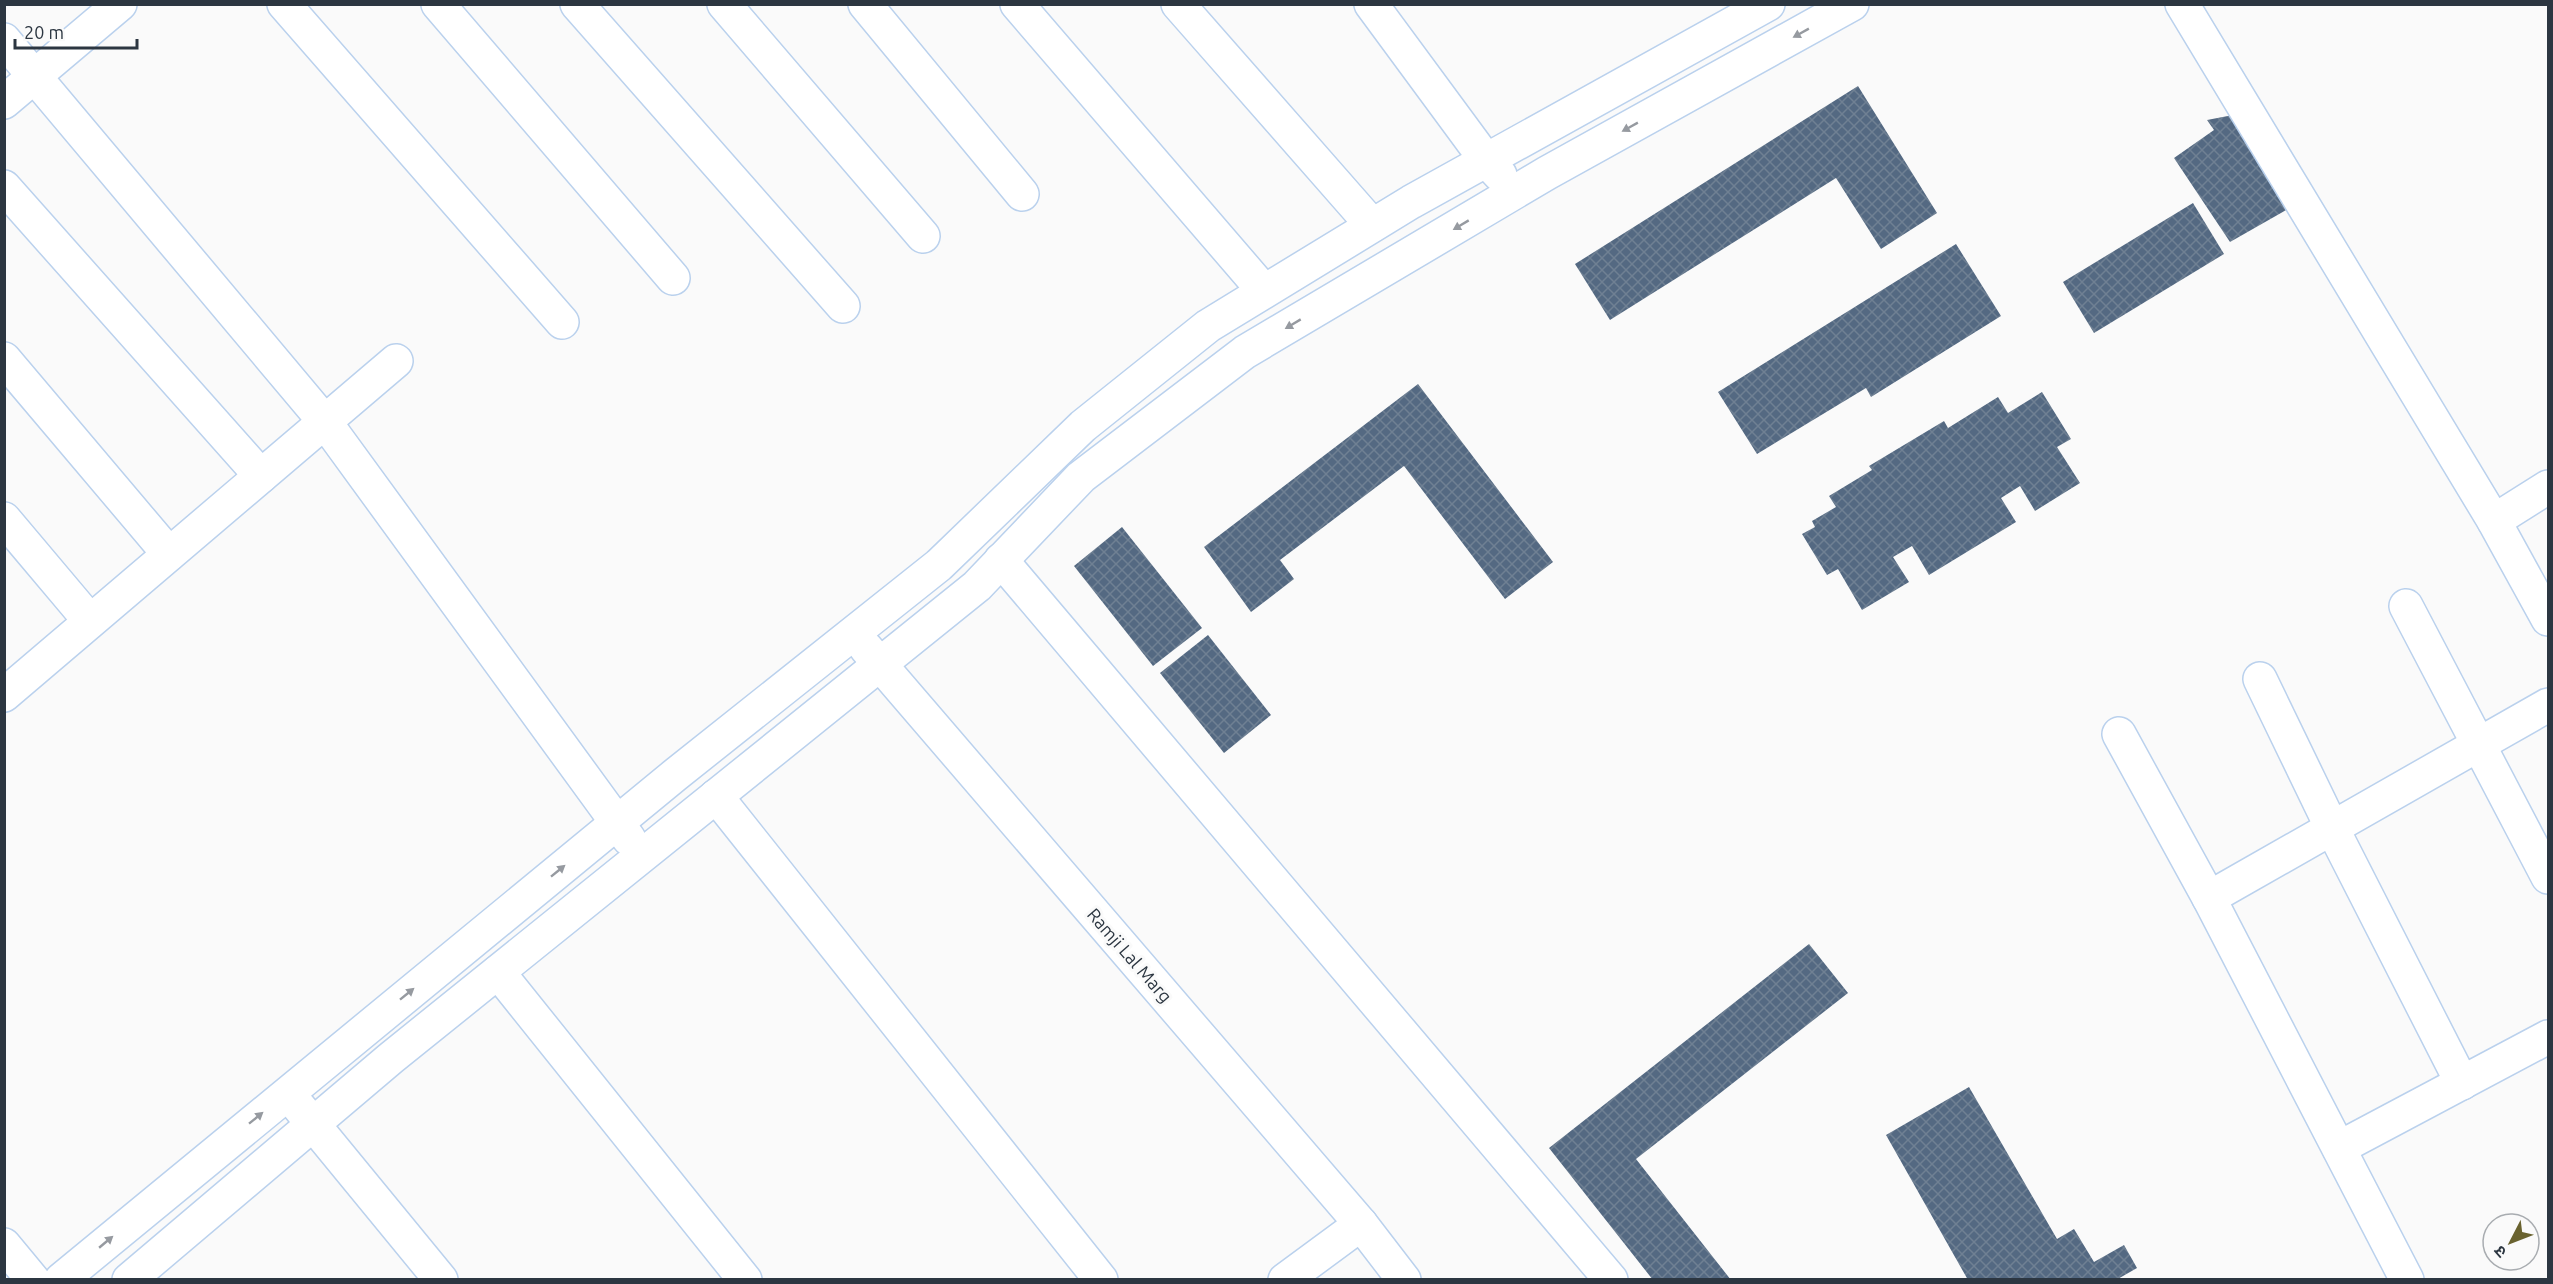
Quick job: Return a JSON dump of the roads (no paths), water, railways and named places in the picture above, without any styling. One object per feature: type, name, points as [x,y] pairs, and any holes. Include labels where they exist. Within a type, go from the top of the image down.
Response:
[{"type":"street","points":[[4,102],[120,4]]},
{"type":"street","points":[[284,4],[562,322]]},
{"type":"street","points":[[438,4],[673,278]]},
{"type":"street","points":[[577,4],[843,306]]},
{"type":"street","points":[[724,4],[923,236]]},
{"type":"street","points":[[865,4],[1022,194]]},
{"type":"street","points":[[1017,4],[1264,291]]},
{"type":"street","points":[[1178,4],[1372,225]]},
{"type":"street","points":[[61,1280],[616,824],[939,565],[1083,426],[1208,326],[1372,225],[1768,4]]},
{"type":"street","points":[[129,1280],[498,972],[977,586],[1081,477],[1245,352],[1516,192],[1852,4]]},
{"type":"street","points":[[2182,4],[2494,521],[2548,618]]},
{"type":"street","points":[[1388,9],[1486,160],[1516,192]]},
{"type":"street","points":[[4,40],[325,422],[616,824],[643,855]]},
{"type":"street","points":[[4,187],[261,476]]},
{"type":"street","points":[[4,359],[169,554]]},
{"type":"street","points":[[4,695],[396,361]]},
{"type":"street","points":[[2494,521],[2548,487]]},
{"type":"street","points":[[4,519],[90,621]]},
{"type":"street","points":[[1001,560],[1611,1280]]},
{"type":"street","points":[[2406,606],[2548,877]]},
{"type":"street","name":"Ramji Lal Marg","points":[[853,633],[1361,1224],[1404,1280]]},
{"type":"street","points":[[2260,679],[2332,828],[2462,1083]]},
{"type":"street","points":[[2209,897],[2548,705]]},
{"type":"street","points":[[2119,734],[2209,897],[2407,1280]]},
{"type":"street","points":[[716,796],[1101,1280]]},
{"type":"street","points":[[498,972],[745,1280]]},
{"type":"street","points":[[2338,1148],[2548,1037]]},
{"type":"street","points":[[287,1092],[441,1280]]},
{"type":"street","points":[[1285,1280],[1361,1224]]},
{"type":"street","points":[[4,1245],[33,1280]]}]
